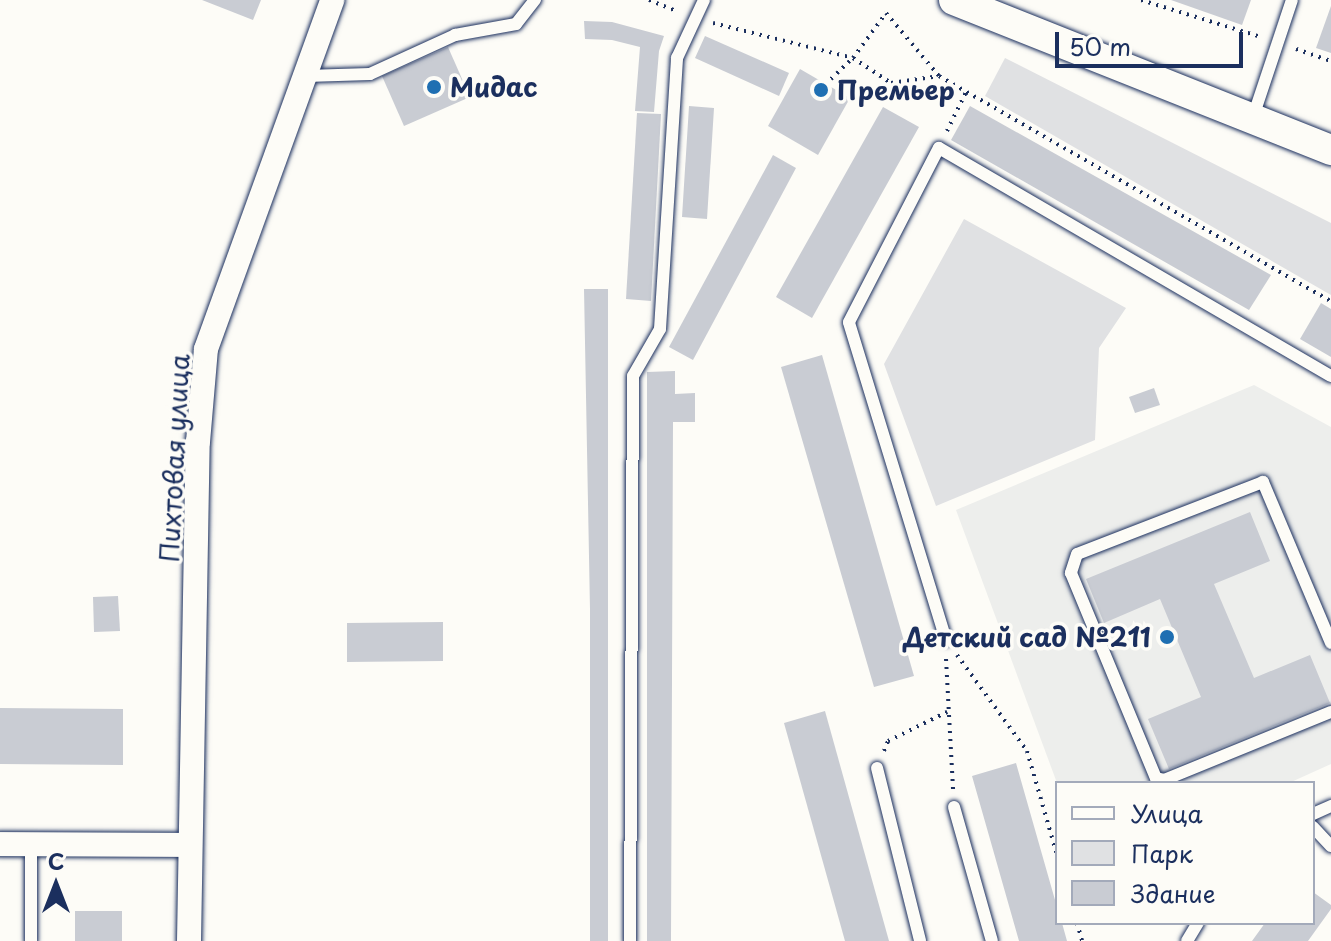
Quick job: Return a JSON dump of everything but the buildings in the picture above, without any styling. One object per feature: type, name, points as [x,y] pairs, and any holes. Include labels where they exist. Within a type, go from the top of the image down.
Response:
[{"type":"street","name":"Пихтовая улица","points":[[189,941],[188,845],[198,442],[206,349],[332,0]]},
{"type":"street","points":[[954,0],[1331,150]]},
{"type":"street","points":[[0,844],[188,845]]},
{"type":"lane","points":[[306,76],[370,74],[455,35],[516,24],[535,0]]},
{"type":"lane","points":[[630,941],[633,376],[660,329],[677,58],[704,0]]},
{"type":"lane","points":[[1253,117],[1292,0]]},
{"type":"lane","points":[[946,640],[849,322],[939,148],[1331,376]]},
{"type":"lane","points":[[1331,643],[1263,482],[1077,554],[1071,573],[1156,778],[1164,780],[1331,712]]},
{"type":"lane","points":[[877,768],[920,941]]},
{"type":"lane","points":[[954,807],[992,941]]},
{"type":"lane","points":[[1315,829],[1331,846]]},
{"type":"lane","points":[[31,844],[31,941]]},
{"type":"path","points":[[649,0],[694,18],[853,58],[891,83],[939,76]]},
{"type":"path","points":[[1141,0],[1331,61]]},
{"type":"path","points":[[831,79],[853,58],[886,13],[939,76],[1331,301]]},
{"type":"path","points":[[939,148],[966,91]]},
{"type":"path","points":[[946,640],[947,712],[954,807]]},
{"type":"path","points":[[946,640],[1027,751],[1055,848]]},
{"type":"path","points":[[877,768],[888,741],[947,712]]},
{"type":"shaded area","name":"Детский сад №211","points":[[1254,385],[1331,427],[1331,764],[1293,781],[1056,781],[956,510]]},
{"type":"green space","points":[[1005,58],[1331,223],[1331,295],[985,96]]},
{"type":"green space","points":[[964,219],[1126,308],[1099,348],[1095,440],[936,506],[884,364]]},
{"type":"place","name":"Мидас","points":[[434,87]]},
{"type":"place","name":"Премьер","points":[[821,90]]},
{"type":"place","name":"Детский сад №211","points":[[1167,637]]}]
